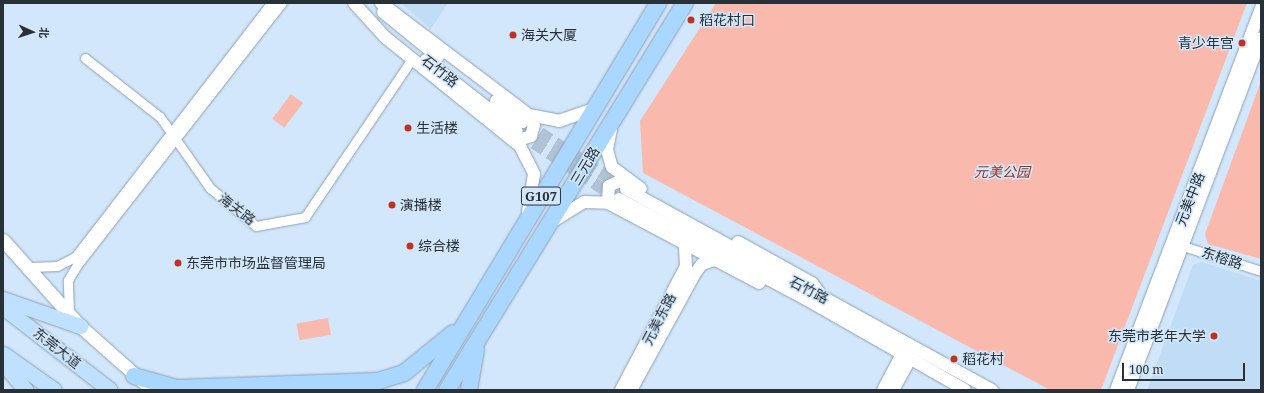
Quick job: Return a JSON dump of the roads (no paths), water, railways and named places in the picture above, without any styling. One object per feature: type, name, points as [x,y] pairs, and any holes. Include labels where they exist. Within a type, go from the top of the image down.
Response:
[{"type":"highway","name":"三元路","points":[[425,390],[658,3]]},
{"type":"highway","name":"三元路","points":[[447,390],[685,3]]},
{"type":"highway","points":[[134,376],[177,388],[378,382],[404,373],[465,323]]},
{"type":"highway","points":[[469,390],[479,336]]},
{"type":"main road","points":[[3,240],[30,267],[80,326],[134,376],[152,390]]},
{"type":"main road","points":[[3,299],[80,326]]},
{"type":"main road","name":"东莞大道","points":[[3,307],[110,390]]},
{"type":"main road","points":[[3,354],[54,390]]},
{"type":"main road","points":[[3,363],[26,390]]},
{"type":"street","points":[[70,315],[67,287],[74,270],[271,3]]},
{"type":"street","points":[[30,267],[57,266],[74,257],[282,3]]},
{"type":"street","points":[[354,3],[364,11],[385,37],[412,59],[521,127],[559,121],[593,109]]},
{"type":"street","name":"石竹路","points":[[374,3],[521,127]]},
{"type":"street","points":[[381,3],[521,127],[534,174],[527,221]]},
{"type":"street","name":"元美中路","points":[[1116,390],[1261,8]]},
{"type":"street","name":"石竹路","points":[[364,11],[521,127]]},
{"type":"street","name":"元美中路","points":[[1128,390],[1261,38]]},
{"type":"street","name":"海关路","points":[[85,58],[175,134],[210,188],[256,226],[305,217],[412,59]]},
{"type":"street","points":[[613,119],[608,141],[609,158],[619,192],[685,245],[800,304],[819,301]]},
{"type":"street","points":[[549,224],[574,206],[619,192]]},
{"type":"street","name":"石竹路","points":[[619,192],[819,301],[992,390]]},
{"type":"street","name":"元美东路","points":[[621,390],[686,266],[685,245]]},
{"type":"street","name":"东榕路","points":[[1183,246],[1261,271]]},
{"type":"street","name":"元美东路","points":[[630,390],[696,272],[702,264],[714,260]]},
{"type":"street","name":"石竹路","points":[[819,301],[906,357],[965,390]]},
{"type":"street","points":[[883,390],[906,357]]},
{"type":"street","points":[[893,390],[906,357]]},
{"type":"tunnel","points":[[525,123],[623,187]]},
{"type":"tunnel","points":[[519,133],[615,197]]},
{"type":"place","name":"稻花村口","points":[[691,20]]},
{"type":"place","name":"海关大厦","points":[[513,35]]},
{"type":"place","name":"青少年宫","points":[[1242,43]]},
{"type":"place","name":"生活楼","points":[[408,128]]},
{"type":"place","name":"演播楼","points":[[392,205]]},
{"type":"place","name":"综合楼","points":[[410,246]]},
{"type":"place","name":"东莞市市场监督管理局","points":[[178,263]]},
{"type":"place","name":"东莞市老年大学","points":[[1214,336]]},
{"type":"place","name":"稻花村","points":[[954,359]]},
{"type":"park label","name":"元美公园","points":[[1002,172]]}]
